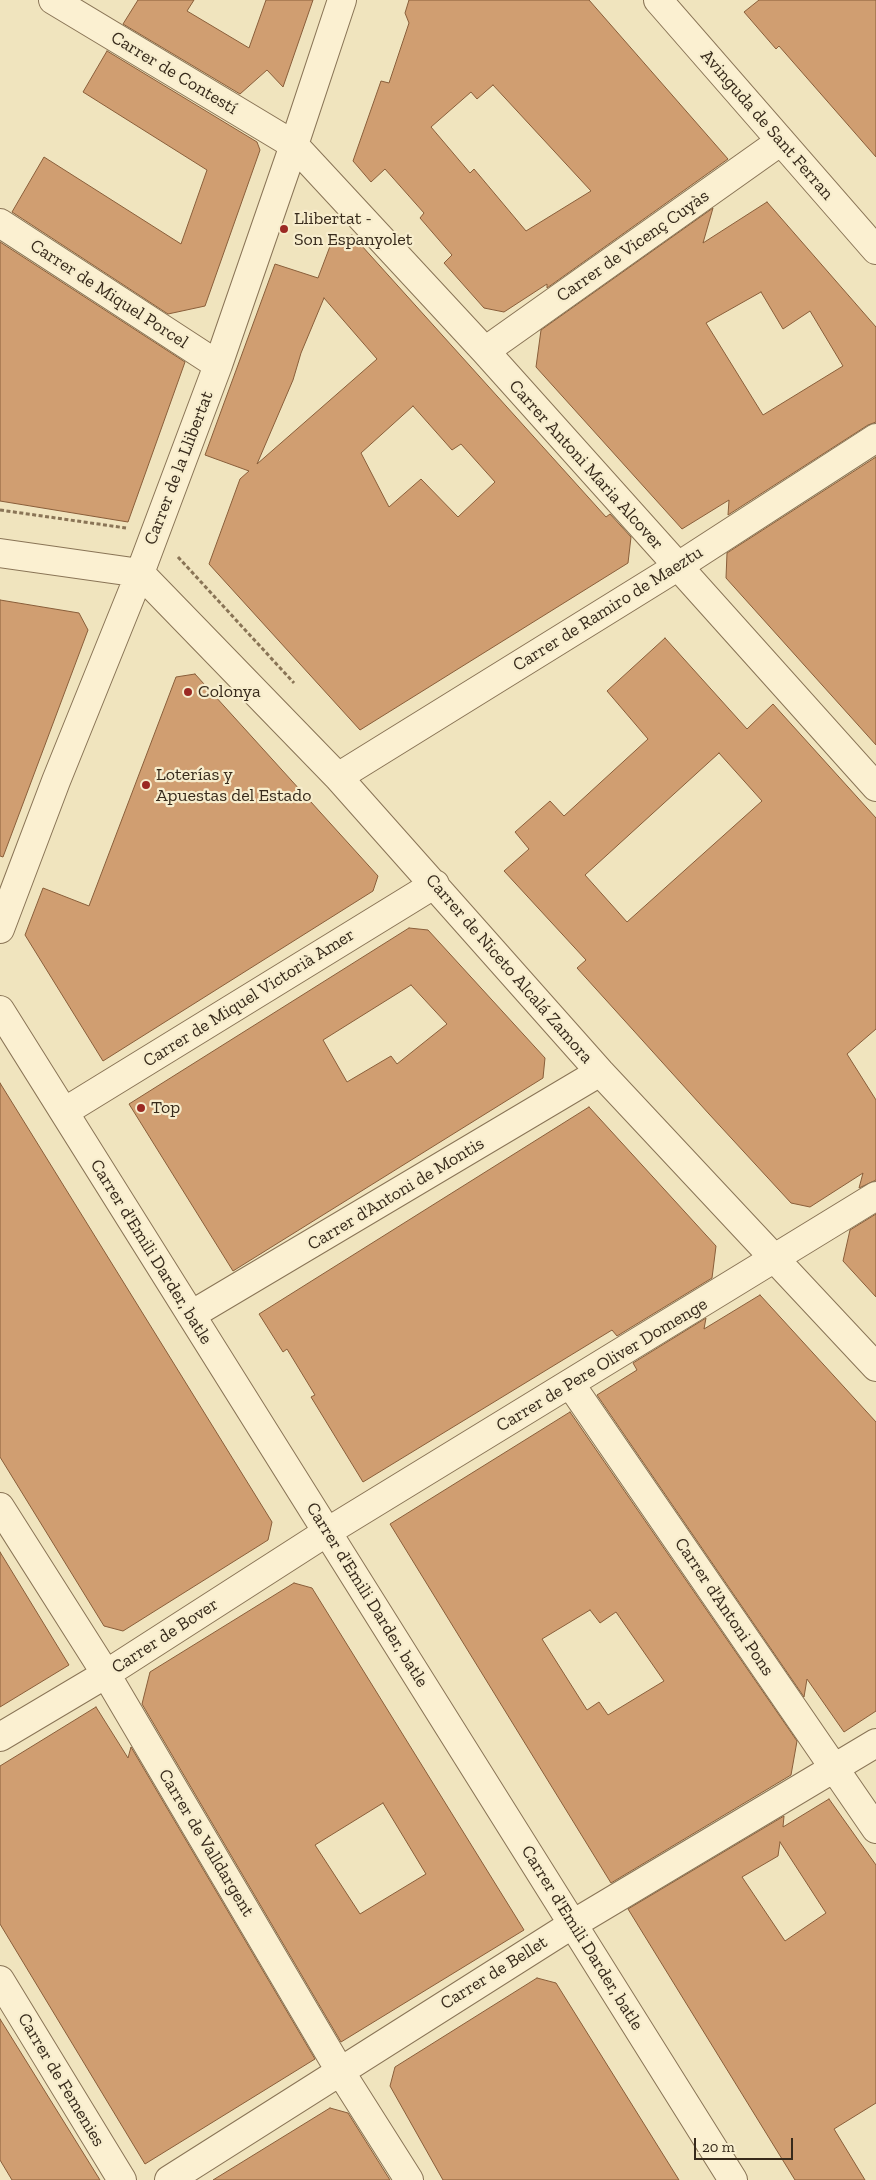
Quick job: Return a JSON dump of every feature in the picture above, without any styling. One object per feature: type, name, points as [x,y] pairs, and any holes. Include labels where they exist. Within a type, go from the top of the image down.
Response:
[{"type":"street","name":"Carrer de Contestí","points":[[53,0],[294,145]]},
{"type":"street","name":"Carrer de la Llibertat","points":[[0,929],[56,781],[140,573],[218,365],[342,0]]},
{"type":"street","name":"Avinguda de Sant Ferran","points":[[658,0],[875,245]]},
{"type":"street","name":"Carrer de Vicenç Cuyàs","points":[[485,351],[781,141]]},
{"type":"street","name":"Carrer Antoni Maria Alcover","points":[[294,145],[485,351],[876,787]]},
{"type":"street","name":"Carrer de Miquel Porcel","points":[[0,223],[218,365]]},
{"type":"street","name":"Carrer de Ramiro de Maeztu","points":[[338,777],[677,567],[876,438]]},
{"type":"street","points":[[0,552],[140,573]]},
{"type":"street","name":"Carrer de Niceto Alcalá Zamora","points":[[140,573],[338,777],[600,1072],[876,1367]]},
{"type":"street","name":"Carrer de Miquel Victorià Amer","points":[[64,1112],[435,884]]},
{"type":"street","name":"Carrer d'Emili Darder, batle","points":[[0,1010],[733,2180]]},
{"type":"street","name":"Carrer d'Antoni de Montis","points":[[191,1316],[600,1072]]},
{"type":"street","name":"Carrer de Pere Oliver Domenge","points":[[327,1532],[571,1385],[876,1196]]},
{"type":"street","name":"Carrer d'Antoni Pons","points":[[571,1385],[876,1829]]},
{"type":"street","name":"Carrer de Valldargent","points":[[0,1507],[106,1674],[340,2071],[409,2180]]},
{"type":"street","name":"Carrer de Bover","points":[[0,1737],[106,1674],[327,1532]]},
{"type":"street","name":"Carrer de Bellet","points":[[169,2180],[572,1924],[876,1744]]},
{"type":"street","name":"Carrer de Femenies","points":[[0,1980],[122,2180]]},
{"type":"building","points":[[138,0],[194,0],[187,11],[249,48],[266,0],[313,0],[283,87],[267,70],[240,94],[123,24]]},
{"type":"building","points":[[409,0],[589,0],[728,159],[547,288],[547,284],[504,312],[484,308],[444,263],[452,255],[420,218],[424,213],[385,169],[371,182],[353,161],[381,81],[389,83],[409,23],[405,13]],"holes":[[[493,85],[591,191],[526,231],[474,169],[470,173],[431,127],[471,92],[477,99]]]},
{"type":"building","points":[[759,0],[876,0],[876,157],[779,46],[776,49],[744,12]]},
{"type":"building","points":[[107,51],[257,142],[260,150],[205,306],[168,314],[12,212],[44,157],[181,244],[207,170],[83,92]]},
{"type":"building","points":[[767,202],[876,327],[876,422],[868,425],[728,515],[729,500],[682,529],[536,367],[541,330],[713,208],[703,243]],"holes":[[[761,292],[783,329],[810,311],[843,366],[763,415],[706,323]]]},
{"type":"building","points":[[352,235],[606,517],[610,514],[631,537],[628,563],[360,730],[209,564],[240,479],[249,471],[205,455],[275,264],[318,278],[332,241]],"holes":[[[324,298],[377,359],[257,464],[293,380],[301,353]],[[413,406],[452,450],[461,444],[495,482],[458,517],[421,479],[389,507],[361,453]]]},
{"type":"building","points":[[0,242],[185,362],[128,522],[0,501]]},
{"type":"building","points":[[876,457],[876,745],[726,578],[727,553]]},
{"type":"building","points":[[0,600],[79,613],[88,630],[3,857],[0,856]]},
{"type":"building","points":[[665,638],[747,729],[773,704],[876,818],[876,1029],[847,1054],[876,1100],[876,1180],[859,1188],[863,1173],[810,1207],[791,1203],[577,968],[586,960],[504,871],[529,849],[515,832],[550,801],[564,816],[648,739],[607,691]],"holes":[[[719,753],[762,801],[627,922],[585,875]]]},
{"type":"building","points":[[195,674],[378,876],[373,891],[103,1061],[25,935],[43,888],[89,906],[176,677]]},
{"type":"building","points":[[409,928],[428,930],[545,1058],[543,1078],[233,1271],[129,1104]],"holes":[[[411,985],[447,1024],[397,1064],[391,1056],[347,1082],[323,1040]]]},
{"type":"building","points":[[0,1083],[272,1522],[268,1540],[123,1631],[104,1626],[0,1457]]},
{"type":"building","points":[[589,1107],[716,1246],[712,1278],[617,1336],[612,1330],[363,1482],[311,1397],[315,1395],[287,1349],[283,1352],[259,1314]]},
{"type":"building","points":[[876,1214],[876,1297],[843,1261],[850,1230]]},
{"type":"building","points":[[760,1295],[876,1422],[876,1711],[844,1732],[807,1679],[804,1697],[597,1395],[637,1370],[633,1363],[706,1318],[704,1329]]},
{"type":"building","points":[[570,1412],[797,1741],[791,1775],[611,1883],[390,1524]],"holes":[[[590,1610],[600,1623],[616,1612],[664,1681],[608,1715],[599,1702],[587,1710],[542,1639]]]},
{"type":"building","points":[[0,1552],[69,1665],[0,1707]]},
{"type":"building","points":[[294,1583],[312,1588],[524,1930],[341,2042],[142,1704],[150,1672]],"holes":[[[383,1803],[426,1874],[360,1914],[315,1845]]]},
{"type":"building","points":[[96,1707],[128,1758],[131,1747],[315,2059],[145,2164],[0,1924],[0,1766]]},
{"type":"building","points":[[829,1799],[876,1865],[876,2103],[834,2129],[865,2180],[795,2180],[628,1909],[784,1816],[783,1827]],"holes":[[[780,1842],[826,1913],[785,1941],[742,1877],[778,1856]]]},
{"type":"building","points":[[537,1978],[556,1983],[679,2180],[443,2180],[390,2086],[395,2067]]},
{"type":"building","points":[[0,2019],[100,2180],[12,2180],[0,2160]]},
{"type":"building","points":[[330,2108],[348,2113],[390,2180],[213,2180]]},
{"type":"place","name":"Llibertat - Son Espanyolet","points":[[284,229]]},
{"type":"place","name":"Colonya","points":[[188,692]]},
{"type":"place","name":"Loterías y Apuestas del Estado","points":[[146,785]]},
{"type":"place","name":"Top","points":[[141,1108]]}]
